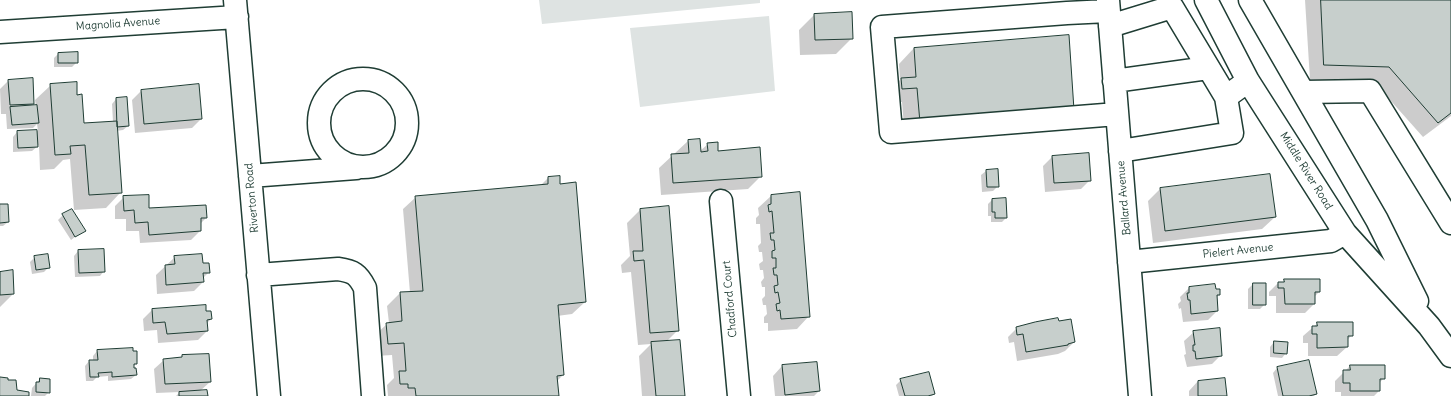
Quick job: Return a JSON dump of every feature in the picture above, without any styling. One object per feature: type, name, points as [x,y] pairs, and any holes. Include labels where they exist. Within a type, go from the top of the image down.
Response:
[{"type":"street","name":"Middle River Road","points":[[1206,0],[1248,81],[1345,233],[1429,326],[1451,356]]},
{"type":"street","name":"Middle River Road","points":[[1250,0],[1377,220],[1429,326]]},
{"type":"street","points":[[1117,114],[891,132],[882,27],[1067,13],[1109,12],[1172,7],[1226,98],[1232,134],[1120,151]]},
{"type":"street","name":"Magnolia Avenue","points":[[0,32],[236,9]]},
{"type":"street","name":"Riverton Road","points":[[236,9],[269,396]]},
{"type":"street","name":"Ballard Avenue","points":[[1109,12],[1140,396]]},
{"type":"street","points":[[1114,81],[1208,68]]},
{"type":"street","points":[[250,176],[372,167],[387,162],[398,152],[405,138],[408,124],[406,110],[399,97],[394,92],[375,80],[361,79],[346,82],[334,90],[324,101],[319,115],[318,129],[323,143],[331,155],[343,164],[357,168]]},
{"type":"street","points":[[1226,98],[1248,81]]},
{"type":"street","points":[[1304,92],[1370,91],[1448,213]]},
{"type":"street","name":"Chadford Court","points":[[721,201],[739,396]]},
{"type":"street","name":"Pielert Avenue","points":[[1129,262],[1331,241],[1345,233]]},
{"type":"street","points":[[258,275],[338,269],[348,270],[360,278],[364,288],[373,396]]},
{"type":"shaded area","points":[[539,0],[760,0],[760,3],[542,24]]},
{"type":"shaded area","points":[[769,16],[775,91],[640,107],[630,28]]},
{"type":"building","points":[[1321,0],[1451,0],[1451,113],[1438,123],[1389,67],[1324,65]]},
{"type":"building","points":[[852,12],[853,39],[815,40],[814,14]]},
{"type":"building","points":[[1069,35],[1074,110],[920,123],[917,88],[902,89],[901,78],[916,77],[914,48]]},
{"type":"building","points":[[78,52],[78,63],[58,63],[58,53]]},
{"type":"building","points":[[33,78],[34,104],[10,105],[8,80]]},
{"type":"building","points":[[77,82],[77,95],[82,94],[84,123],[117,121],[122,193],[89,195],[85,145],[70,146],[71,154],[55,155],[50,84]]},
{"type":"building","points":[[199,84],[202,119],[144,124],[141,90]]},
{"type":"building","points":[[127,97],[129,126],[117,127],[116,98]]},
{"type":"building","points":[[37,105],[39,123],[12,125],[10,107]]},
{"type":"building","points":[[37,130],[38,147],[18,148],[17,131]]},
{"type":"building","points":[[700,139],[701,152],[708,151],[707,143],[718,142],[718,151],[760,147],[762,177],[673,183],[671,154],[689,153],[688,140]]},
{"type":"building","points":[[1089,153],[1091,181],[1054,183],[1052,156]]},
{"type":"building","points":[[998,169],[999,187],[987,187],[986,170]]},
{"type":"building","points":[[1270,174],[1276,217],[1165,231],[1160,188]]},
{"type":"building","points":[[560,176],[560,184],[576,182],[586,302],[558,305],[564,375],[557,376],[559,396],[416,396],[415,388],[408,388],[408,384],[400,384],[399,371],[406,371],[404,343],[388,344],[386,323],[402,321],[400,292],[423,291],[415,196],[548,184],[548,177]]},
{"type":"building","points":[[800,192],[810,317],[781,319],[780,310],[777,311],[776,304],[780,303],[778,292],[775,293],[774,286],[778,285],[777,275],[774,275],[773,268],[776,268],[776,258],[772,258],[772,251],[775,250],[774,240],[771,240],[770,233],[774,233],[772,211],[769,212],[768,205],[771,204],[771,195]]},
{"type":"building","points":[[149,195],[149,208],[206,205],[207,218],[201,218],[201,231],[149,235],[148,222],[135,223],[134,210],[124,211],[123,196]]},
{"type":"building","points":[[1006,198],[1007,218],[995,218],[995,212],[992,212],[992,199]]},
{"type":"building","points":[[0,204],[8,204],[9,222],[0,223]]},
{"type":"building","points":[[669,206],[679,331],[650,333],[644,260],[634,261],[633,251],[643,251],[640,209]]},
{"type":"building","points":[[72,209],[86,231],[75,237],[62,214]]},
{"type":"building","points":[[104,249],[105,272],[79,273],[78,250]]},
{"type":"building","points":[[48,254],[50,268],[36,270],[34,256]]},
{"type":"building","points":[[202,254],[203,263],[209,263],[210,273],[203,273],[204,282],[166,285],[165,265],[175,264],[174,256]]},
{"type":"building","points":[[13,270],[14,294],[0,295],[0,272]]},
{"type":"building","points":[[1284,279],[1320,279],[1320,292],[1315,292],[1315,304],[1285,304],[1284,288],[1278,288],[1278,282],[1284,282]]},
{"type":"building","points":[[1253,283],[1266,283],[1266,305],[1253,305]]},
{"type":"building","points":[[1215,284],[1216,289],[1220,289],[1220,295],[1217,295],[1218,311],[1191,314],[1190,300],[1188,300],[1187,293],[1189,293],[1189,287]]},
{"type":"building","points":[[206,305],[206,311],[211,311],[212,319],[207,320],[208,331],[167,334],[165,322],[153,323],[152,309]]},
{"type":"building","points":[[1058,318],[1059,321],[1071,319],[1075,342],[1068,345],[1026,352],[1023,334],[1017,335],[1016,327]]},
{"type":"building","points":[[1317,322],[1353,322],[1353,336],[1348,336],[1348,347],[1317,348],[1317,334],[1312,334],[1312,326],[1317,326]]},
{"type":"building","points":[[1220,328],[1222,356],[1196,359],[1195,351],[1193,351],[1193,345],[1195,345],[1193,331]]},
{"type":"building","points":[[680,340],[685,396],[656,396],[651,342]]},
{"type":"building","points":[[1274,341],[1288,342],[1287,354],[1274,353]]},
{"type":"building","points":[[133,348],[133,351],[137,351],[137,364],[134,364],[134,368],[136,368],[137,375],[112,377],[112,372],[98,373],[99,377],[90,377],[89,360],[98,360],[97,350]]},
{"type":"building","points":[[209,354],[211,382],[165,384],[163,359],[182,357],[182,355]]},
{"type":"building","points":[[1309,360],[1317,394],[1309,396],[1283,396],[1277,367]]},
{"type":"building","points":[[817,362],[820,391],[785,395],[782,365]]},
{"type":"building","points":[[1350,365],[1385,365],[1385,379],[1380,379],[1380,391],[1350,391],[1350,383],[1343,383],[1343,370],[1350,370]]},
{"type":"building","points":[[929,372],[935,394],[928,396],[905,396],[900,379]]},
{"type":"building","points":[[0,377],[8,378],[8,380],[16,380],[17,390],[29,392],[29,396],[0,396]]},
{"type":"building","points":[[40,378],[50,379],[50,393],[36,392],[36,382],[39,382]]},
{"type":"building","points":[[1225,378],[1227,396],[1198,396],[1198,381]]},
{"type":"building","points":[[207,390],[208,396],[179,396],[179,392]]}]
